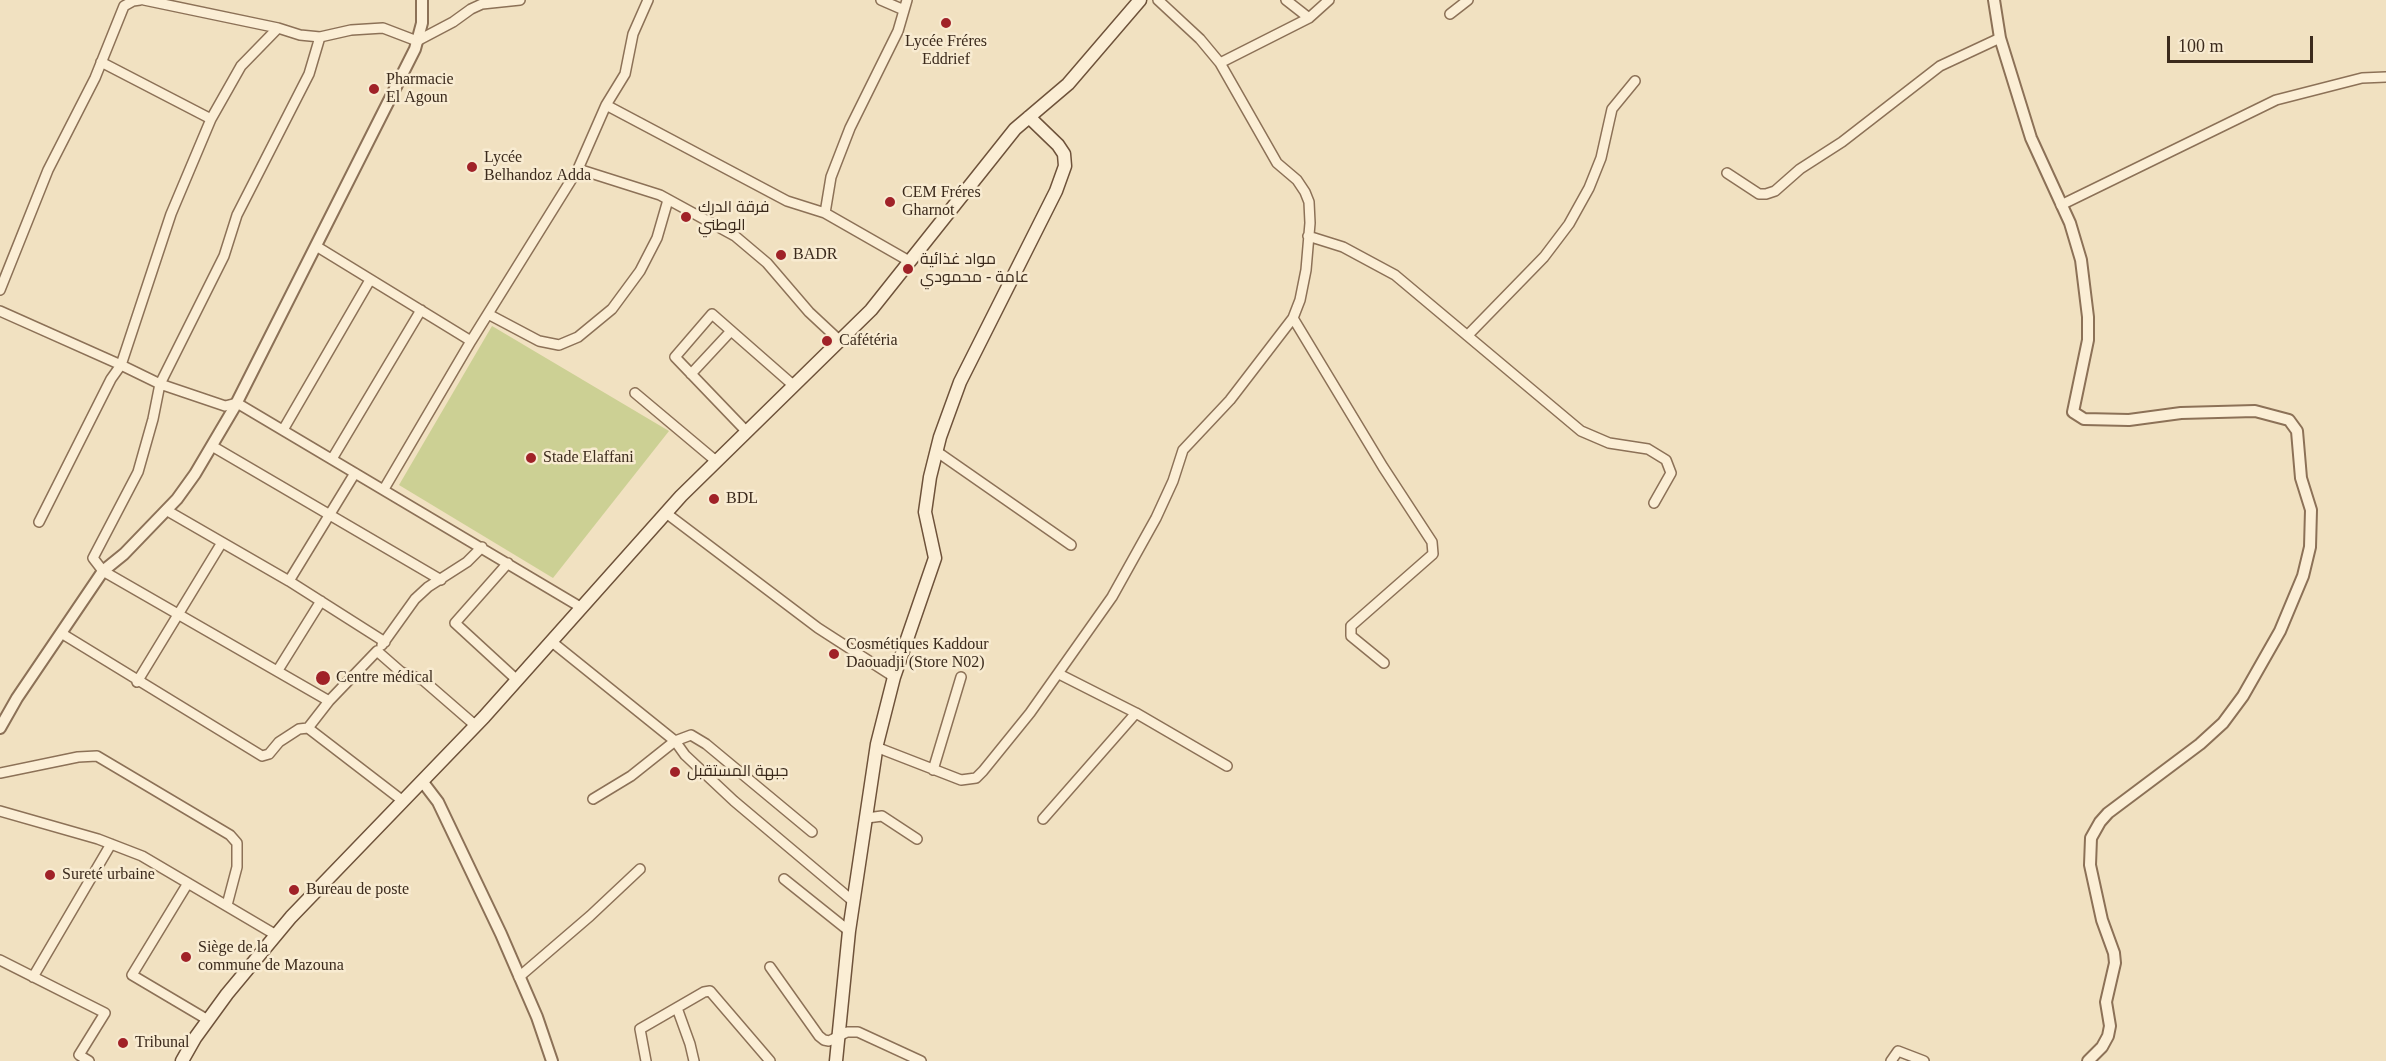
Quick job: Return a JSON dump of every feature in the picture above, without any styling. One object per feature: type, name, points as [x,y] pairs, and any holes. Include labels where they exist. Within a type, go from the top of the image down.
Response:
[{"type":"main road","points":[[182,1061],[208,1020],[276,935],[476,726],[666,513],[746,431],[871,310],[1015,129],[1068,84],[1140,0]]},
{"type":"main road","points":[[836,1061],[849,931],[876,747],[894,677],[936,558],[925,512],[936,451],[960,382],[1056,191],[1065,166],[1064,154],[1058,145],[1029,117]]},
{"type":"street","points":[[0,290],[48,170],[95,78],[124,6],[133,1],[142,0],[278,28],[300,35],[320,37],[351,30],[383,28],[417,41],[482,4],[520,0]]},
{"type":"street","points":[[0,728],[17,698],[103,571],[124,554],[166,510],[195,474],[237,403],[415,49],[422,23],[422,0]]},
{"type":"street","points":[[384,489],[471,341],[578,169],[606,105],[625,74],[633,34],[648,0]]},
{"type":"street","points":[[881,0],[904,10]]},
{"type":"street","points":[[825,213],[831,177],[850,128],[898,31],[907,0]]},
{"type":"street","points":[[876,747],[961,780],[976,778],[1030,713],[1087,635],[1131,565],[1173,480],[1183,450],[1230,400],[1293,318],[1300,300],[1306,270],[1310,223],[1309,202],[1305,192],[1297,180],[1277,163],[1220,63],[1200,39],[1158,0]]},
{"type":"street","points":[[1286,0],[1309,18]]},
{"type":"street","points":[[1220,63],[1309,18],[1329,0]]},
{"type":"street","points":[[1450,14],[1468,0]]},
{"type":"street","points":[[1994,0],[2000,38],[2031,138],[2061,205],[2081,260],[2088,317],[2086,356],[2076,389],[2073,412],[2084,419],[2129,420],[2181,413],[2255,411],[2289,420],[2297,431],[2301,478],[2311,510],[2310,547],[2303,576],[2280,631],[2243,696],[2223,723],[2200,744],[2108,813],[2091,838],[2090,865],[2102,920],[2114,953],[2115,963],[2106,1002],[2110,1026],[2108,1036],[2102,1047],[2088,1061]]},
{"type":"street","points":[[39,522],[111,380],[121,365],[171,214],[211,119],[241,66],[278,28]]},
{"type":"street","points":[[320,37],[309,74],[237,215],[224,256],[160,384],[138,472],[93,558],[103,571],[329,701]]},
{"type":"street","points":[[1727,173],[1759,194],[1774,191],[1800,169],[1842,142],[1940,66],[2000,38]]},
{"type":"street","points":[[101,62],[211,119]]},
{"type":"street","points":[[2061,205],[2276,100],[2362,78],[2386,78]]},
{"type":"street","points":[[1468,335],[1544,257],[1569,224],[1588,188],[1600,158],[1612,109],[1635,81]]},
{"type":"street","points":[[606,105],[787,201],[825,213],[909,261]]},
{"type":"street","points":[[578,169],[669,200],[735,236],[766,264],[809,312],[839,340]]},
{"type":"street","points":[[488,314],[538,341],[559,345],[578,337],[612,309],[640,271],[657,238],[669,200]]},
{"type":"street","points":[[1308,236],[1343,247],[1395,275],[1581,430],[1609,442],[1648,449],[1666,460],[1671,473],[1654,503]]},
{"type":"street","points":[[316,246],[471,341]]},
{"type":"street","points":[[283,429],[370,279]]},
{"type":"street","points":[[332,459],[421,310]]},
{"type":"street","points":[[0,311],[160,384],[225,406],[237,403],[582,608]]},
{"type":"street","points":[[746,431],[675,357],[712,314],[793,385]]},
{"type":"street","points":[[1293,318],[1383,467],[1432,542],[1434,549],[1433,554],[1351,626],[1351,636],[1384,663]]},
{"type":"street","points":[[691,374],[731,331]]},
{"type":"street","points":[[635,393],[716,461]]},
{"type":"street","points":[[212,446],[441,580]]},
{"type":"street","points":[[936,451],[1071,545]]},
{"type":"street","points":[[289,581],[355,473]]},
{"type":"street","points":[[166,510],[221,544],[289,581],[385,642]]},
{"type":"street","points":[[666,513],[818,628],[894,677]]},
{"type":"street","points":[[137,681],[221,544]]},
{"type":"street","points":[[308,728],[329,701],[385,642],[416,599],[428,587],[467,562],[482,547]]},
{"type":"street","points":[[508,563],[455,623],[517,680]]},
{"type":"street","points":[[278,670],[321,601]]},
{"type":"street","points":[[61,633],[262,756],[269,754],[279,742],[299,729],[308,728],[403,801]]},
{"type":"street","points":[[552,642],[675,741],[685,755],[734,801],[854,902]]},
{"type":"street","points":[[377,651],[401,672],[423,680],[476,726]]},
{"type":"street","points":[[1059,674],[1136,712],[1227,766]]},
{"type":"street","points":[[933,770],[961,677]]},
{"type":"street","points":[[1043,819],[1136,712]]},
{"type":"street","points":[[593,799],[631,776],[675,741],[685,736],[697,736],[812,832]]},
{"type":"street","points":[[0,773],[78,757],[98,756],[230,835],[237,843],[237,867],[226,905]]},
{"type":"street","points":[[422,781],[438,802],[537,1017],[552,1061]]},
{"type":"street","points":[[0,811],[111,844],[142,856],[276,935]]},
{"type":"street","points":[[867,818],[882,816],[917,839]]},
{"type":"street","points":[[33,977],[111,844]]},
{"type":"street","points":[[519,977],[640,869]]},
{"type":"street","points":[[784,879],[849,931]]},
{"type":"street","points":[[188,883],[132,975],[208,1020]]},
{"type":"street","points":[[0,960],[105,1013],[79,1055],[89,1061]]},
{"type":"street","points":[[770,967],[819,1036],[829,1041],[847,1032],[858,1032],[921,1061]]},
{"type":"street","points":[[646,1061],[640,1029],[704,992],[710,991],[770,1061]]},
{"type":"street","points":[[677,1008],[694,1061]]},
{"type":"street","points":[[1891,1061],[1898,1052],[1924,1061]]},
{"type":"green space","name":"Stade Elaffani","points":[[492,326],[669,431],[553,578],[399,485]]},
{"type":"place","name":"Lycée Fréres Eddrief","points":[[946,23]]},
{"type":"place","name":"Pharmacie El Agoun","points":[[374,89]]},
{"type":"place","name":"Lycée Belhandoz Adda","points":[[472,167]]},
{"type":"place","name":"CEM Fréres Gharnot","points":[[890,202]]},
{"type":"place","name":"فرقة الدرك الوطني","points":[[686,217]]},
{"type":"place","name":"BADR","points":[[781,255]]},
{"type":"place","name":"مواد غذائية عامة - محمودي","points":[[908,269]]},
{"type":"place","name":"Cafétéria","points":[[827,341]]},
{"type":"place","name":"Stade Elaffani","points":[[531,458]]},
{"type":"place","name":"BDL","points":[[714,499]]},
{"type":"place","name":"Cosmétiques Kaddour Daouadji (Store N02)","points":[[834,654]]},
{"type":"place","name":"Centre médical","points":[[323,678]]},
{"type":"place","name":"جبهة المستقبل","points":[[675,772]]},
{"type":"place","name":"Sureté urbaine","points":[[50,875]]},
{"type":"place","name":"Bureau de poste","points":[[294,890]]},
{"type":"place","name":"Siège de la commune de Mazouna","points":[[186,957]]},
{"type":"place","name":"Tribunal","points":[[123,1043]]}]
